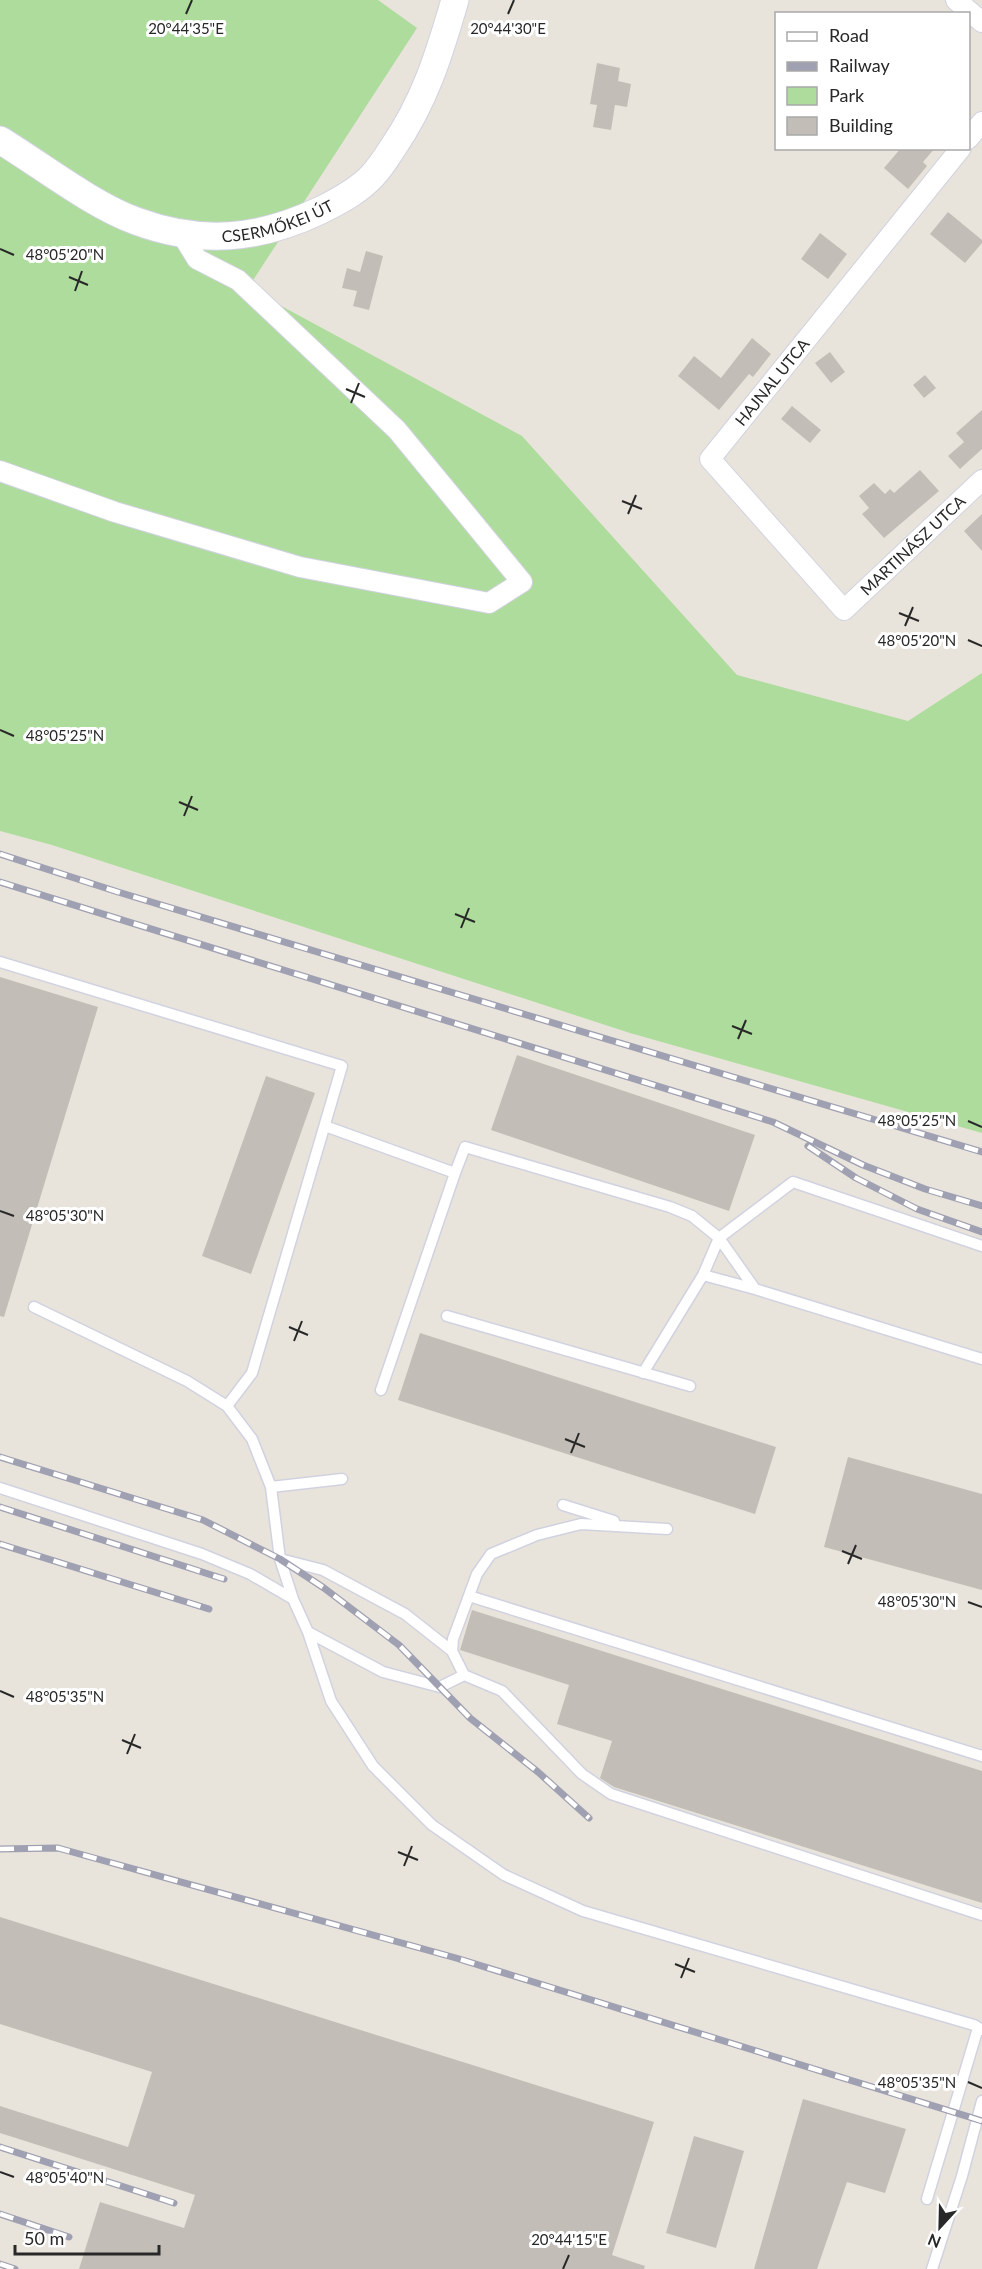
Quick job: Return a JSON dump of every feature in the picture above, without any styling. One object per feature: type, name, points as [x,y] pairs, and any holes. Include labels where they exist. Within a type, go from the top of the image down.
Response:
[{"type":"main road","name":"CSERMŐKEI ÚT","points":[[0,140],[109,208],[134,220],[181,233],[204,236],[257,233],[280,228],[330,206],[373,175],[405,129],[430,81],[455,0]]},
{"type":"street","points":[[956,0],[982,22]]},
{"type":"street","points":[[970,138],[982,122]]},
{"type":"street","name":"HAJNAL UTCA","points":[[844,610],[710,459],[959,150]]},
{"type":"street","points":[[0,471],[115,512],[300,567],[489,603],[522,582],[397,430],[238,280],[197,259],[181,233]]},
{"type":"street","name":"MARTINÁSZ UTCA","points":[[844,610],[982,480]]},
{"type":"lane","points":[[0,962],[342,1066],[252,1373],[227,1406]]},
{"type":"lane","points":[[325,1126],[455,1173]]},
{"type":"lane","points":[[381,1390],[465,1147],[670,1207],[692,1216],[719,1238],[755,1288]]},
{"type":"lane","points":[[644,1373],[703,1275],[719,1238],[793,1182],[982,1246]]},
{"type":"lane","points":[[703,1275],[755,1288],[982,1359]]},
{"type":"lane","points":[[34,1307],[187,1381],[227,1406],[252,1439],[271,1487],[280,1559],[331,1701],[373,1766],[432,1825],[504,1875],[583,1911],[980,2029],[927,2199]]},
{"type":"lane","points":[[447,1316],[690,1386]]},
{"type":"lane","points":[[271,1487],[342,1479]]},
{"type":"lane","points":[[0,1488],[202,1554],[250,1574],[293,1599]]},
{"type":"lane","points":[[563,1505],[632,1527]]},
{"type":"lane","points":[[452,1651],[453,1639],[477,1574],[491,1554],[537,1535],[581,1524],[667,1529]]},
{"type":"lane","points":[[280,1559],[323,1570],[405,1614],[452,1651],[464,1676],[502,1691],[582,1774],[612,1794],[982,1915]]},
{"type":"lane","points":[[469,1596],[982,1756]]},
{"type":"lane","points":[[308,1632],[383,1672],[440,1687],[464,1676]]},
{"type":"lane","points":[[932,2269],[962,2176],[982,2101]]},
{"type":"green space","points":[[0,0],[378,0],[417,28],[248,288],[522,436],[737,675],[908,721],[982,673],[982,1133],[630,1033],[52,845],[0,831]]},
{"type":"building","points":[[597,63],[620,68],[618,81],[631,84],[627,107],[615,105],[611,130],[593,127],[597,105],[590,104]]},
{"type":"building","points":[[899,150],[933,150],[923,162],[927,166],[908,189],[884,168]]},
{"type":"building","points":[[948,212],[982,240],[965,263],[930,234]]},
{"type":"building","points":[[820,233],[847,254],[828,279],[801,259]]},
{"type":"building","points":[[366,251],[383,256],[369,310],[353,306],[357,291],[342,288],[347,268],[360,272]]},
{"type":"building","points":[[752,338],[771,354],[753,377],[749,374],[719,410],[678,376],[694,356],[721,378]]},
{"type":"building","points":[[830,352],[845,372],[831,383],[815,363]]},
{"type":"building","points":[[925,375],[936,388],[924,398],[913,385]]},
{"type":"building","points":[[792,406],[821,430],[810,443],[781,419]]},
{"type":"building","points":[[982,410],[982,449],[960,469],[948,456],[964,442],[956,433]]},
{"type":"building","points":[[920,470],[939,491],[884,538],[862,514],[869,508],[859,496],[874,483],[885,494],[890,489],[894,493]]},
{"type":"building","points":[[982,514],[982,551],[964,531]]},
{"type":"building","points":[[0,977],[98,1007],[4,1317],[0,1316]]},
{"type":"building","points":[[517,1055],[755,1135],[729,1211],[491,1130]]},
{"type":"building","points":[[266,1076],[315,1093],[251,1274],[202,1256]]},
{"type":"building","points":[[420,1333],[776,1447],[755,1514],[398,1400]]},
{"type":"building","points":[[848,1457],[982,1494],[982,1590],[824,1547]]},
{"type":"building","points":[[472,1610],[982,1771],[982,1903],[614,1787],[600,1778],[612,1741],[557,1724],[569,1685],[460,1650]]},
{"type":"building","points":[[0,1917],[654,2122],[612,2255],[645,2266],[644,2269],[79,2269],[100,2202],[184,2228],[195,2195],[0,2133],[0,2106],[128,2147],[152,2072],[0,2024]]},
{"type":"building","points":[[803,2099],[906,2129],[885,2193],[847,2182],[817,2269],[754,2269]]},
{"type":"building","points":[[694,2136],[744,2151],[716,2248],[666,2233]]},
{"type":"railway","points":[[0,854],[118,892],[982,1152]]},
{"type":"railway","points":[[0,882],[773,1122],[863,1165],[925,1189],[982,1206]]},
{"type":"railway","points":[[808,1146],[856,1178],[917,1209],[982,1232]]},
{"type":"railway","points":[[0,1457],[203,1520],[280,1559],[324,1588],[399,1645],[470,1718],[538,1772],[589,1818]]},
{"type":"railway","points":[[0,1507],[224,1579]]},
{"type":"railway","points":[[0,1544],[209,1609]]},
{"type":"railway","points":[[0,1849],[58,1848],[456,1958],[982,2121]]},
{"type":"railway","points":[[0,2147],[174,2203]]},
{"type":"railway","points":[[0,2214],[69,2237]]},
{"type":"railway","points":[[0,2264],[15,2269]]}]
